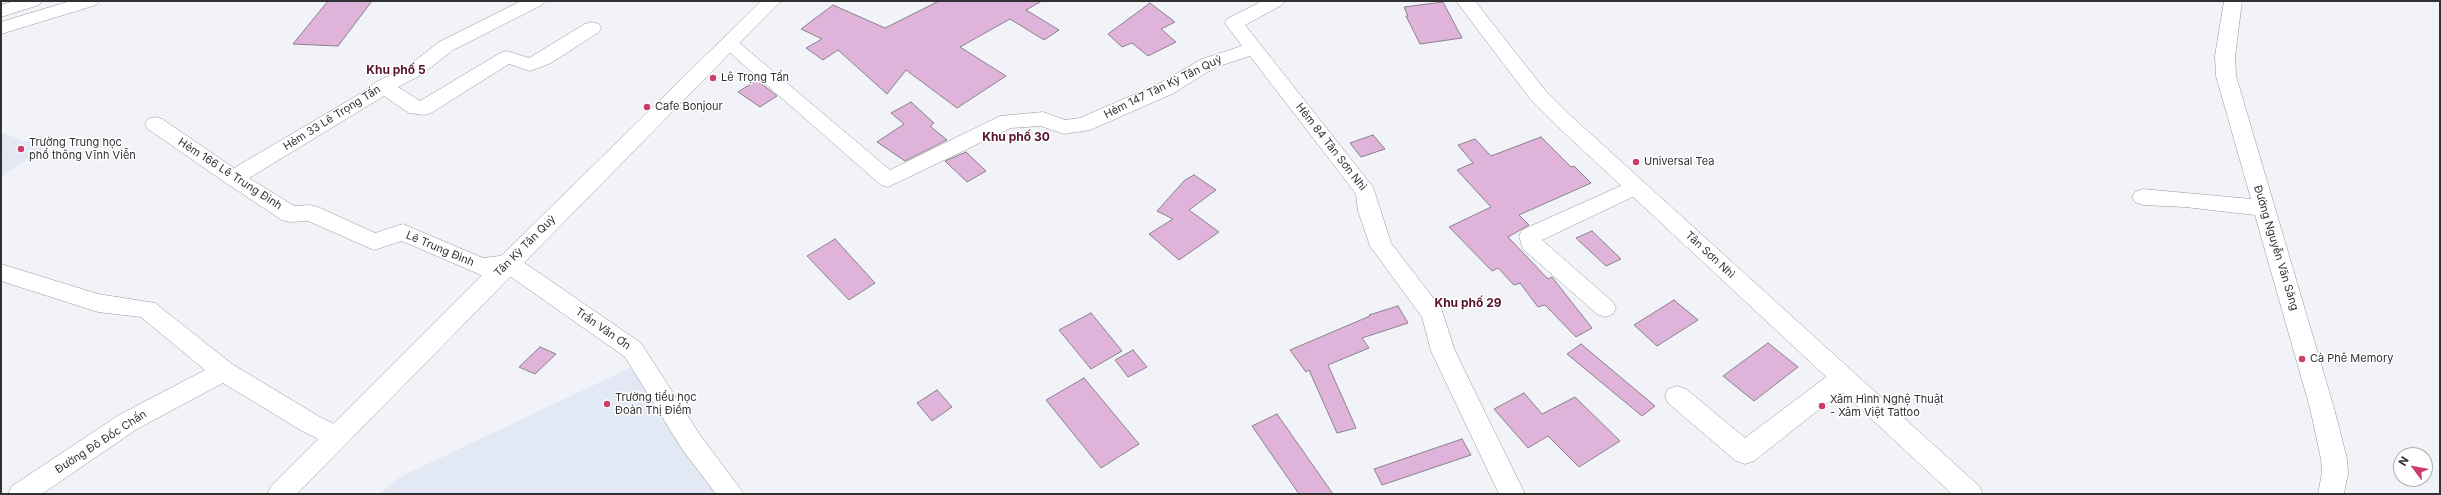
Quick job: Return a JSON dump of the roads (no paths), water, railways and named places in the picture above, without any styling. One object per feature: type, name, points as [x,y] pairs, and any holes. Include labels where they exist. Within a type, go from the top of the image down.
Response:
[{"type":"street","points":[[1,11],[33,1]]},
{"type":"street","points":[[1,28],[90,1]]},
{"type":"street","name":"Hẻm 33 Lê Trọng Tấn","points":[[233,178],[370,97],[383,87],[414,72],[446,46],[536,1]]},
{"type":"street","name":"Tân Kỳ Tân Quý","points":[[280,494],[508,263],[772,1]]},
{"type":"street","name":"Hẻm 84 Tân Sơn Nhì","points":[[1276,1],[1234,23],[1366,192],[1369,211],[1381,246],[1433,314],[1443,351],[1512,494]]},
{"type":"street","name":"Tân Sơn Nhì","points":[[1465,1],[1547,105],[1842,378],[1970,494]]},
{"type":"street","name":"Đường Nguyễn Văn Săng","points":[[2233,1],[2225,56],[2226,76],[2293,304],[2334,459],[2335,473],[2331,494]]},
{"type":"street","points":[[383,87],[416,108],[424,108],[507,57],[530,65],[544,59],[592,28]]},
{"type":"street","name":"Hẻm 147 Tân Kỳ Tân Quý","points":[[729,44],[888,180],[1008,121],[1043,119],[1064,127],[1083,125],[1165,89],[1209,62],[1254,48]]},
{"type":"street","name":"Hẻm 166 Lê Trung Đình","points":[[155,124],[233,178],[290,214],[310,213],[374,242]]},
{"type":"street","points":[[1604,308],[1531,243],[1530,236],[1636,187]]},
{"type":"street","points":[[2143,197],[2185,199],[2264,208]]},
{"type":"street","name":"Lê Trung Đình","points":[[374,242],[403,232],[481,267],[508,263]]},
{"type":"street","name":"Trần Văn Ơn","points":[[508,263],[634,350],[691,442],[731,494]]},
{"type":"street","points":[[1,272],[98,303],[148,309],[224,371],[311,424],[337,437]]},
{"type":"street","name":"Đường Đô Đốc Chấn","points":[[21,494],[128,422],[224,371]]},
{"type":"street","points":[[1677,396],[1745,453],[1842,378]]},
{"type":"place","name":"Lê Trọng Tấn","points":[[713,78]]},
{"type":"place","name":"Cafe Bonjour","points":[[647,107]]},
{"type":"place","name":"Trường Trung học phổ thông Vĩnh Viễn","points":[[21,149]]},
{"type":"place","name":"Universal Tea","points":[[1636,162]]},
{"type":"place","name":"Cà Phê Memory","points":[[2302,359]]},
{"type":"place","name":"Trường tiểu học Đoàn Thị Điểm","points":[[607,404]]},
{"type":"place","name":"Xăm Hình Nghệ Thuật - Xăm Việt Tattoo","points":[[1822,406]]},
{"type":"district","name":"Khu phố 5","points":[[396,70]]},
{"type":"district","name":"Khu phố 30","points":[[1016,137]]},
{"type":"district","name":"Khu phố 29","points":[[1468,303]]}]
